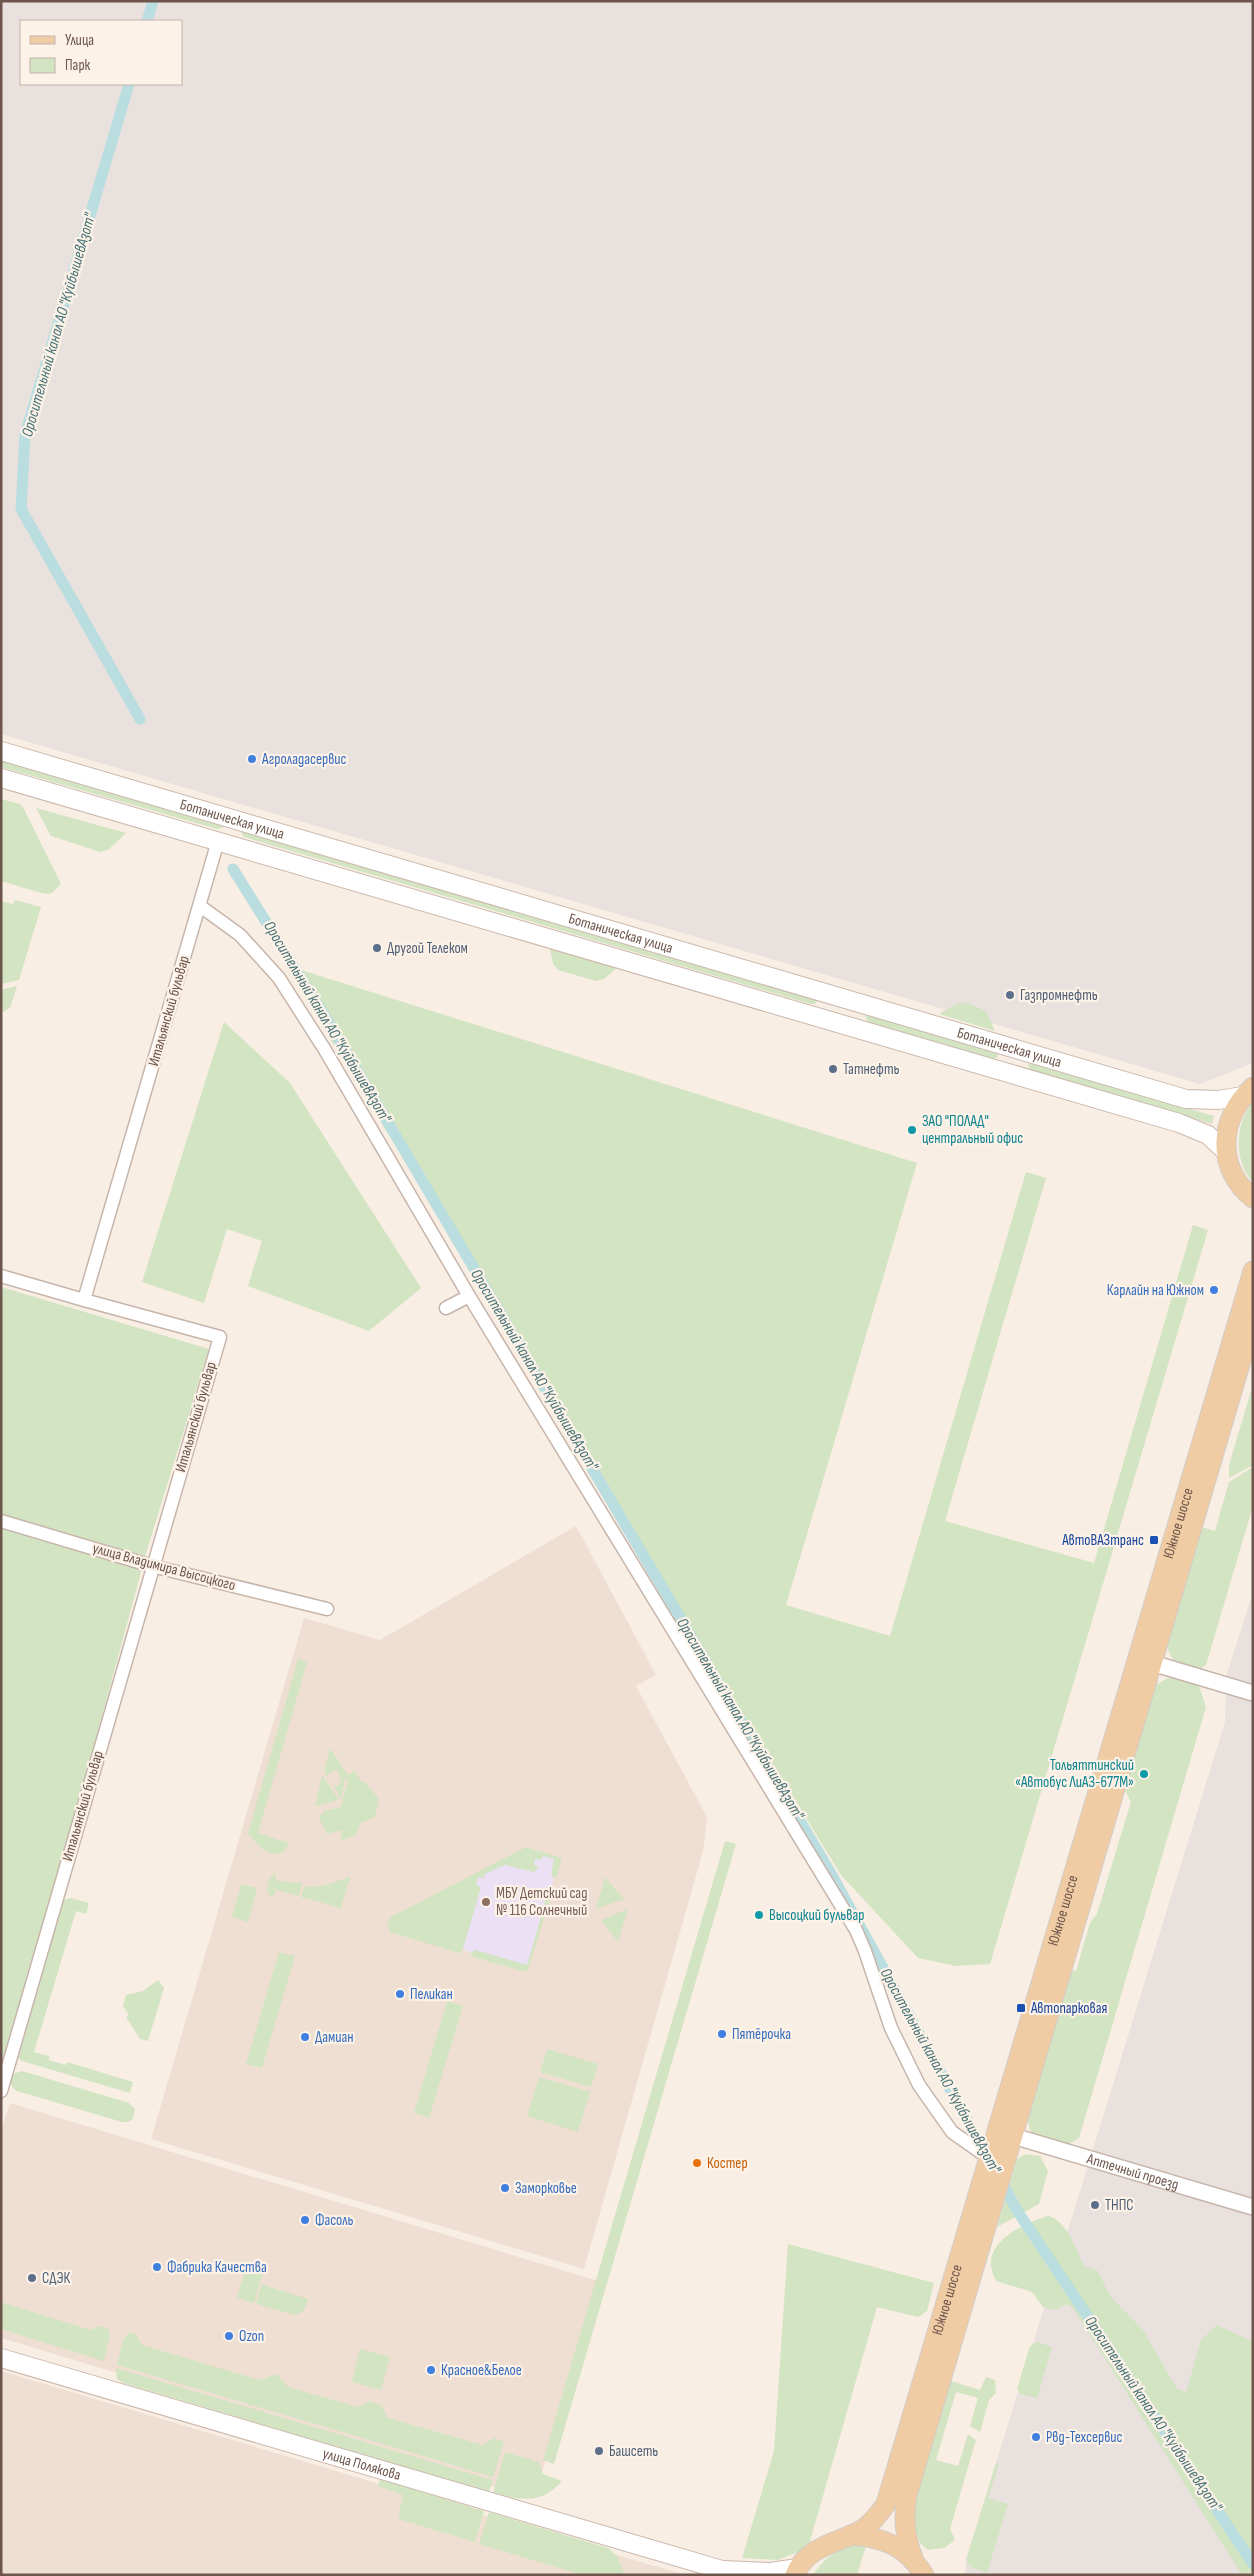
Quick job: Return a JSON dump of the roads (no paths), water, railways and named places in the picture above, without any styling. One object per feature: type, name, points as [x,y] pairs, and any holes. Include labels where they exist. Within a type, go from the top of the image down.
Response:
[{"type":"main road","name":"Ботаническая улица","points":[[1,751],[1186,1099],[1218,1100],[1248,1091]]},
{"type":"main road","name":"Ботаническая улица","points":[[1,778],[1179,1123],[1208,1135],[1225,1151]]},
{"type":"main road","points":[[224,843],[238,821]]},
{"type":"main road","points":[[841,1023],[848,1000]]},
{"type":"main road","points":[[1005,1072],[1012,1048]]},
{"type":"main road","points":[[1248,1091],[1229,1121],[1225,1151],[1234,1174],[1251,1199]]},
{"type":"main road","name":"Южное шоссе","points":[[796,2571],[822,2547],[850,2535],[869,2524],[886,2504],[1253,1271]]},
{"type":"main road","name":"Южное шоссе","points":[[919,2568],[907,2544],[904,2526],[907,2495],[1253,1320]]},
{"type":"main road","name":"улица Полякова","points":[[1,2358],[726,2572],[796,2571]]},
{"type":"main road","name":"Южное шоссе","points":[[850,2535],[866,2536],[893,2544],[904,2551],[919,2568]]},
{"type":"street","name":"Итальянский бульвар","points":[[1,2091],[220,1337],[84,1300],[200,906],[224,843]]},
{"type":"street","points":[[200,906],[240,935],[279,978],[325,1050],[469,1296],[856,1930],[891,2028],[919,2085],[952,2132],[989,2158]]},
{"type":"street","points":[[1,1276],[84,1300]]},
{"type":"street","points":[[446,1308],[469,1296]]},
{"type":"street","name":"улица Владимира Высоцкого","points":[[1,1521],[152,1566],[327,1609]]},
{"type":"street","points":[[1152,1663],[1253,1692]]},
{"type":"street","name":"Аптечный проезд","points":[[1013,2136],[1253,2207]]},
{"type":"waterway","name":"Оросительный канал АО \"КуйбышевАзот\"","points":[[147,20],[153,1]]},
{"type":"waterway","name":"Оросительный канал АО \"КуйбышевАзот\"","points":[[129,85],[25,435],[21,509],[140,719]]},
{"type":"waterway","name":"Оросительный канал АО \"КуйбышевАзот\"","points":[[233,869],[331,1026],[829,1870],[988,2158]]},
{"type":"waterway","name":"Оросительный канал АО \"КуйбышевАзот\"","points":[[1000,2179],[1018,2212],[1253,2564]]},
{"type":"place","name":"Агроладасервис","points":[[252,759]]},
{"type":"place","name":"Другой Телеком","points":[[377,948]]},
{"type":"place","name":"Газпромнефть","points":[[1010,995]]},
{"type":"place","name":"Татнефть","points":[[833,1069]]},
{"type":"place","name":"ЗАО \"ПОЛАД\" центральный офис","points":[[912,1130]]},
{"type":"place","name":"Карлайн на Южном","points":[[1214,1290]]},
{"type":"place","name":"АвтоВАЗтранс","points":[[1154,1540]]},
{"type":"place","name":"Тольяттинский «Автобус ЛиАЗ-677М»","points":[[1144,1774]]},
{"type":"place","name":"МБУ Детский сад № 116 Солнечный","points":[[486,1902]]},
{"type":"place","name":"Высоцкий бульвар","points":[[759,1915]]},
{"type":"place","name":"Пеликан","points":[[400,1994]]},
{"type":"place","name":"Автопарковая","points":[[1021,2008]]},
{"type":"place","name":"Пятёрочка","points":[[722,2034]]},
{"type":"place","name":"Дамиан","points":[[305,2037]]},
{"type":"place","name":"Костер","points":[[697,2163]]},
{"type":"place","name":"Заморковье","points":[[505,2188]]},
{"type":"place","name":"ТНПС","points":[[1095,2205]]},
{"type":"place","name":"Фасоль","points":[[305,2220]]},
{"type":"place","name":"Фабрика Качества","points":[[157,2267]]},
{"type":"place","name":"СДЭК","points":[[32,2278]]},
{"type":"place","name":"Ozon","points":[[229,2336]]},
{"type":"place","name":"Красное&Белое","points":[[431,2370]]},
{"type":"place","name":"Рвд-Техсервис","points":[[1036,2437]]},
{"type":"place","name":"Башсеть","points":[[599,2451]]}]
